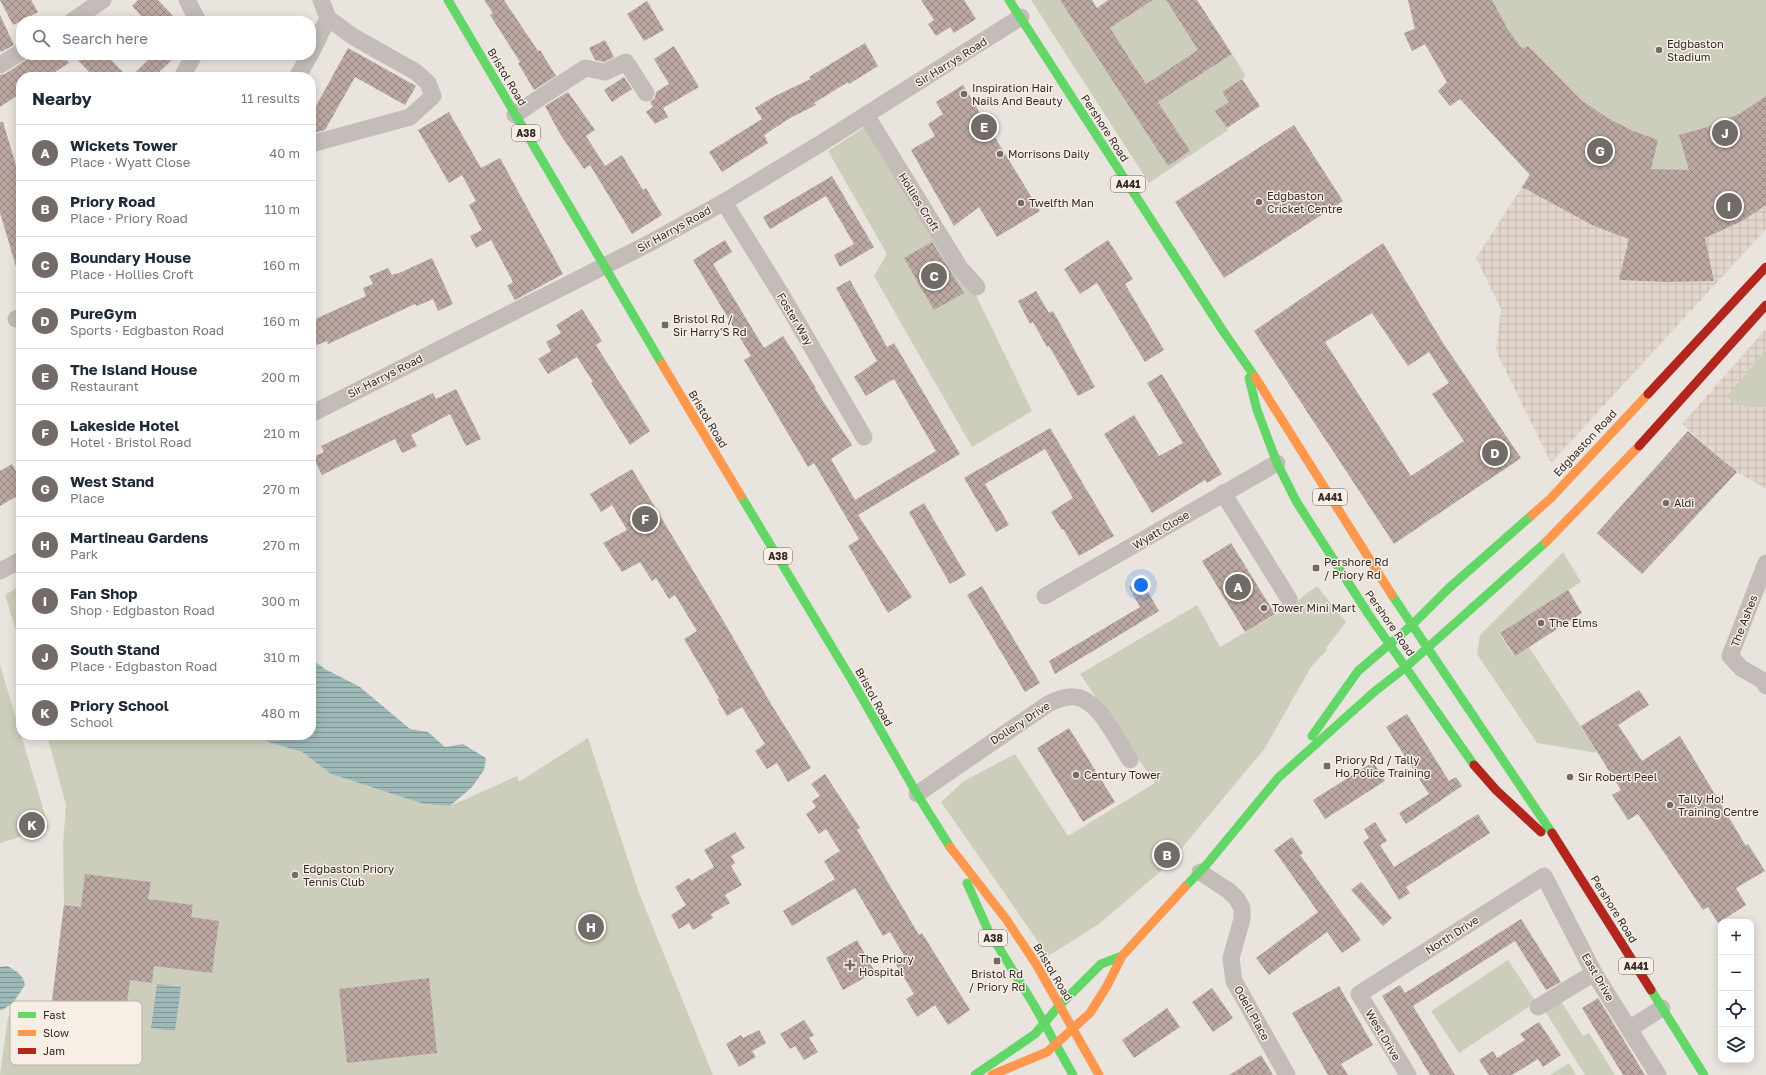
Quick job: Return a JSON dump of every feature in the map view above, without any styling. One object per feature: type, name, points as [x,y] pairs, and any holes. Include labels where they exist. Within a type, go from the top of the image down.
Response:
[{"type":"main road","name":"Bristol Road","points":[[449,0],[696,423],[791,578],[950,848],[988,930],[1073,1075]]},
{"type":"main road","name":"Pershore Road","points":[[1009,0],[1247,368],[1268,398],[1388,589],[1567,856],[1704,1075]]},
{"type":"main road","name":"Edgbaston Road","points":[[1289,768],[1358,671],[1412,625],[1449,588],[1550,498],[1664,382],[1766,267]]},
{"type":"main road","points":[[992,1075],[1047,1052],[1090,1013],[1107,986],[1122,956],[1200,872],[1278,778],[1558,531],[1622,465],[1680,396],[1766,305]]},
{"type":"main road","name":"Pershore Road","points":[[1247,368],[1257,410],[1277,463],[1296,501],[1345,579],[1477,769],[1496,790],[1567,856]]},
{"type":"main road","name":"Bristol Road","points":[[950,848],[1006,919],[1036,964],[1072,1030],[1099,1075]]},
{"type":"main road","points":[[974,1075],[1035,1034],[1059,1006],[1101,964],[1122,956]]},
{"type":"street","points":[[79,16],[102,0]]},
{"type":"street","points":[[187,0],[195,16]]},
{"type":"street","points":[[316,143],[410,116],[433,96],[428,83],[416,72],[352,36],[328,18],[321,0]]},
{"type":"street","name":"Sir Harrys Road","points":[[316,411],[625,256],[724,202],[960,57],[1021,17]]},
{"type":"street","points":[[316,42],[328,18]]},
{"type":"street","points":[[0,65],[16,55]]},
{"type":"street","points":[[185,72],[191,60]]},
{"type":"street","points":[[300,72],[307,60]]},
{"type":"street","points":[[515,115],[585,68],[605,72],[626,62],[646,93]]},
{"type":"street","name":"Hollies Croft","points":[[866,115],[960,268],[976,287]]},
{"type":"street","name":"Foster Way","points":[[724,202],[801,328],[864,438]]},
{"type":"street","name":"Wyatt Close","points":[[1045,596],[1277,463]]},
{"type":"street","points":[[1223,493],[1289,599]]},
{"type":"street","points":[[0,571],[16,563]]},
{"type":"street","name":"The Ashes","points":[[1766,563],[1730,656],[1741,668],[1762,680],[1766,686]]},
{"type":"street","name":"Dollery Drive","points":[[917,794],[1048,704],[1062,698],[1074,696],[1082,698],[1098,709],[1130,760]]},
{"type":"street","name":"Odell Place","points":[[1200,872],[1229,891],[1237,899],[1242,908],[1242,919],[1231,958],[1234,982],[1287,1075]]},
{"type":"street","name":"East Drive","points":[[1544,876],[1594,973],[1658,1075]]},
{"type":"street","name":"North Drive","points":[[1359,994],[1544,876]]},
{"type":"street","points":[[1538,1007],[1594,973]]},
{"type":"street","name":"West Drive","points":[[1359,994],[1408,1075]]},
{"type":"street","points":[[1629,1029],[1662,1008]]},
{"type":"green space","points":[[1031,0],[1060,0],[1168,165],[1190,151],[1158,102],[1232,54],[1246,76],[1222,92],[1229,102],[1216,111],[1228,130],[1149,183]]},
{"type":"green space","points":[[1153,0],[1166,0],[1198,50],[1146,84],[1110,28]]},
{"type":"green space","points":[[1408,0],[1766,0],[1766,205],[1744,220],[1705,238],[1714,281],[1619,280],[1592,225],[1522,187],[1530,174],[1460,99],[1450,106],[1438,91],[1447,82],[1425,44],[1412,51],[1404,33],[1415,28]]},
{"type":"green space","points":[[871,123],[973,289],[1032,411],[972,447],[874,276],[887,254],[828,151]]},
{"type":"green space","points":[[1766,350],[1766,407],[1747,408],[1725,397]]},
{"type":"green space","points":[[1563,552],[1581,582],[1500,634],[1514,656],[1529,647],[1598,753],[1537,743],[1477,654],[1480,635]]},
{"type":"green space","points":[[1317,586],[1346,622],[1326,648],[1327,650],[1311,667],[1265,748],[1176,855],[1165,847],[1159,856],[1169,864],[1099,924],[1048,956],[941,802],[964,781],[1015,754],[1068,836],[1155,783],[1080,674],[1197,605],[1220,647],[1290,606]]},
{"type":"green space","points":[[16,588],[16,631],[5,595]]},
{"type":"green space","points":[[0,665],[16,718],[16,740],[23,740],[49,828],[0,843]]},
{"type":"green space","name":"Edgbaston Priory Tennis Club","points":[[588,738],[639,893],[713,1075],[0,1075],[8,1017],[10,1016],[10,1065],[142,1065],[142,1001],[52,1001],[64,905],[63,845],[66,805],[48,740],[266,740],[302,752],[331,774],[424,804],[450,806],[517,776],[519,782]]},
{"type":"green space","points":[[1508,960],[1536,1002],[1459,1053],[1431,1011]]},
{"type":"green space","points":[[1561,1001],[1583,1036],[1589,1033],[1615,1075],[1585,1075],[1545,1011]]},
{"type":"green space","points":[[1569,1063],[1576,1075],[1550,1075]]},
{"type":"shaded area","points":[[1522,187],[1592,225],[1629,239],[1619,280],[1666,282],[1714,281],[1705,238],[1744,220],[1766,205],[1766,229],[1551,463],[1496,351],[1501,309],[1476,258]]},
{"type":"shaded area","points":[[1766,329],[1766,350],[1726,397],[1747,408],[1766,407],[1766,489],[1737,472],[1682,424]]},
{"type":"water","points":[[316,662],[325,669],[360,687],[410,729],[428,732],[445,747],[463,744],[486,758],[484,770],[472,787],[450,806],[424,804],[331,774],[302,752],[266,740],[316,740]]},
{"type":"water","points":[[7,966],[14,970],[23,979],[25,985],[14,1001],[10,1001],[10,1005],[2,1010],[0,1010],[0,967]]},
{"type":"water","points":[[157,984],[181,987],[175,1031],[151,1028]]},
{"type":"building","points":[[0,0],[31,0],[38,12],[30,16],[16,16],[16,23],[13,25]]},
{"type":"building","points":[[138,0],[158,0],[173,16],[141,16],[132,6]]},
{"type":"building","points":[[484,0],[504,0],[538,51],[540,50],[556,76],[534,90],[518,63],[520,62],[490,15],[493,13]]},
{"type":"building","points":[[921,0],[964,0],[976,19],[954,33],[950,27],[936,36],[928,24],[934,20]]},
{"type":"building","points":[[1060,0],[1092,0],[1097,8],[1108,0],[1153,0],[1110,28],[1146,84],[1198,50],[1166,0],[1197,0],[1232,54],[1158,102],[1190,151],[1168,166]]},
{"type":"building","points":[[1408,0],[1492,0],[1507,28],[1522,49],[1528,46],[1581,100],[1606,117],[1631,130],[1658,140],[1651,169],[1689,170],[1679,135],[1711,126],[1741,113],[1766,96],[1766,205],[1744,220],[1705,238],[1714,281],[1666,282],[1619,280],[1629,239],[1592,225],[1522,187],[1530,175],[1460,99],[1450,106],[1438,91],[1447,82],[1425,44],[1412,51],[1404,33],[1415,29]]},
{"type":"building","points":[[647,1],[664,30],[644,41],[627,14]]},
{"type":"building","points":[[0,15],[14,45],[1,52],[0,50]]},
{"type":"building","points":[[605,40],[614,57],[604,62],[595,60],[589,48]]},
{"type":"building","points":[[865,43],[878,66],[849,84],[848,82],[814,103],[816,105],[790,118],[764,135],[768,143],[722,172],[709,152],[762,119],[755,108],[775,96],[811,79],[809,77]]},
{"type":"building","points":[[674,46],[699,87],[663,108],[668,117],[655,124],[646,112],[653,107],[650,102],[655,98],[656,92],[669,84],[654,59]]},
{"type":"building","points":[[348,48],[416,86],[405,105],[355,77],[325,130],[316,133],[316,106]]},
{"type":"building","points":[[26,60],[67,60],[69,63],[55,72],[16,72],[16,96],[0,107],[0,75],[5,74]]},
{"type":"building","points":[[78,60],[111,60],[123,72],[89,72]]},
{"type":"building","points":[[148,60],[172,60],[159,72],[136,72]]},
{"type":"building","points":[[624,77],[632,89],[612,102],[604,90]]},
{"type":"building","points":[[1242,79],[1260,106],[1227,128],[1215,111],[1229,102],[1222,92]]},
{"type":"building","points":[[963,85],[1040,211],[997,237],[979,207],[954,226],[911,150],[935,136],[928,124],[943,114],[936,102]]},
{"type":"building","points":[[568,92],[595,130],[586,136],[605,166],[622,155],[643,190],[646,188],[662,215],[632,234],[590,165],[584,169],[560,134],[545,106]]},
{"type":"building","points":[[449,112],[481,168],[500,158],[563,274],[515,300],[507,286],[513,282],[491,240],[476,248],[470,236],[482,230],[469,205],[476,201],[462,175],[449,183],[418,130]]},
{"type":"building","points":[[0,122],[3,122],[16,165],[16,266],[0,213]]},
{"type":"building","name":"Edgbaston Cricket Centre","points":[[1294,125],[1343,201],[1224,278],[1175,202]]},
{"type":"building","points":[[832,176],[874,247],[840,267],[834,255],[854,244],[826,196],[770,229],[763,217]]},
{"type":"building","points":[[725,240],[732,252],[713,264],[764,348],[783,336],[816,388],[815,389],[852,445],[831,459],[855,500],[936,451],[894,379],[866,396],[854,377],[877,361],[836,288],[850,280],[887,347],[894,343],[960,454],[858,515],[912,597],[888,613],[848,546],[859,539],[814,463],[808,467],[744,360],[751,356],[693,260]]},
{"type":"building","points":[[1108,240],[1133,279],[1125,284],[1164,350],[1145,362],[1097,283],[1080,294],[1064,269]]},
{"type":"building","points":[[932,242],[964,293],[934,310],[904,258]]},
{"type":"building","points":[[1383,243],[1443,343],[1521,458],[1394,544],[1254,331]],"holes":[[[1372,313],[1408,366],[1429,352],[1449,383],[1432,394],[1464,441],[1411,476],[1325,342]]]},
{"type":"building","points":[[432,258],[453,304],[438,311],[433,299],[417,306],[415,304],[328,344],[327,341],[316,345],[316,319],[366,296],[363,288],[373,284],[369,276],[388,268],[392,275]]},
{"type":"building","points":[[1036,291],[1049,313],[1053,311],[1095,387],[1078,396],[1049,346],[1047,347],[1033,322],[1030,324],[1018,301]]},
{"type":"building","points":[[582,309],[602,341],[596,345],[650,431],[630,445],[591,383],[593,382],[577,357],[548,374],[538,359],[551,351],[546,342],[561,333],[556,325]]},
{"type":"building","points":[[1162,374],[1222,474],[1207,483],[1205,480],[1152,513],[1104,434],[1134,415],[1159,456],[1183,443],[1147,383]]},
{"type":"building","points":[[456,389],[481,439],[466,446],[450,414],[411,435],[417,446],[409,450],[402,453],[395,439],[322,475],[316,463],[316,456],[324,452],[321,446],[433,393],[436,399]]},
{"type":"building","points":[[1050,428],[1114,536],[1079,556],[1051,512],[1073,498],[1045,449],[985,484],[1009,525],[996,532],[964,478]]},
{"type":"building","name":"Aldi","points":[[1688,431],[1737,472],[1642,574],[1597,533]]},
{"type":"building","points":[[12,464],[16,471],[16,497],[0,506],[0,471]]},
{"type":"building","points":[[632,469],[727,627],[771,704],[811,768],[788,782],[777,763],[767,769],[755,751],[765,744],[742,707],[727,716],[717,699],[719,698],[684,639],[697,631],[675,595],[669,599],[656,578],[652,581],[640,562],[622,572],[603,543],[627,530],[612,505],[601,512],[590,494]]},
{"type":"building","points":[[924,503],[966,575],[950,584],[909,512]]},
{"type":"building","points":[[1231,543],[1275,614],[1245,632],[1202,561]]},
{"type":"building","points":[[1141,580],[1159,611],[1055,674],[1049,661],[1140,607],[1129,587]]},
{"type":"building","points":[[982,586],[1040,683],[1025,692],[967,595]]},
{"type":"building","name":"The Elms","points":[[1568,590],[1582,613],[1515,656],[1500,633]]},
{"type":"building","name":"Tally Ho! Training Centre","points":[[1639,690],[1649,705],[1618,725],[1642,761],[1680,736],[1746,846],[1748,844],[1765,871],[1736,888],[1746,905],[1724,919],[1718,919],[1718,923],[1708,907],[1703,910],[1638,814],[1628,820],[1612,795],[1621,790],[1581,726]]},
{"type":"building","points":[[1407,714],[1449,781],[1456,777],[1462,786],[1406,824],[1399,813],[1429,794],[1386,727]]},
{"type":"building","name":"Century Tower","points":[[1069,728],[1115,802],[1083,822],[1037,748]]},
{"type":"building","points":[[1373,762],[1385,781],[1325,819],[1313,800]]},
{"type":"building","points":[[825,774],[860,828],[857,830],[919,935],[922,933],[970,1010],[948,1025],[935,1005],[917,1017],[906,999],[914,994],[895,963],[905,957],[890,932],[883,936],[855,888],[792,926],[783,911],[835,879],[824,861],[840,851],[826,829],[819,834],[806,814],[816,807],[812,801],[820,796],[811,784]]},
{"type":"building","points":[[1478,814],[1490,833],[1406,887],[1410,893],[1399,900],[1363,842],[1369,838],[1364,829],[1375,822],[1387,841],[1380,845],[1394,867]]},
{"type":"building","points":[[735,832],[745,848],[731,856],[735,863],[731,866],[742,885],[725,895],[730,903],[711,914],[713,918],[693,930],[689,923],[679,929],[671,915],[686,905],[675,887],[689,878],[691,881],[714,867],[704,850]]},
{"type":"building","points":[[1292,837],[1303,853],[1300,855],[1361,940],[1342,953],[1327,932],[1269,975],[1256,958],[1318,912],[1274,850]]},
{"type":"building","points":[[85,874],[151,882],[148,899],[193,905],[191,917],[219,921],[212,973],[154,966],[152,983],[130,980],[127,1001],[52,1001],[64,905],[81,907]]},
{"type":"building","points":[[1361,882],[1392,918],[1383,926],[1351,890]]},
{"type":"building","points":[[1521,919],[1561,982],[1546,990],[1515,941],[1413,1006],[1455,1075],[1430,1075],[1382,996],[1400,985],[1405,993]]},
{"type":"building","name":"The Priory Hospital","points":[[857,940],[875,972],[843,990],[826,958]]},
{"type":"building","points":[[429,978],[437,1053],[347,1063],[339,989]]},
{"type":"building","points":[[1339,986],[1373,1045],[1341,1064],[1348,1075],[1328,1075],[1292,1013]]},
{"type":"building","points":[[1212,988],[1233,1018],[1213,1032],[1192,1002]]},
{"type":"building","points":[[1598,998],[1645,1075],[1623,1075],[1582,1008]]},
{"type":"building","points":[[1167,1008],[1180,1027],[1134,1058],[1122,1040]]},
{"type":"building","points":[[804,1020],[814,1035],[809,1038],[818,1052],[804,1060],[795,1046],[790,1049],[780,1034]]},
{"type":"building","points":[[1539,1022],[1561,1055],[1543,1067],[1538,1059],[1512,1075],[1489,1075],[1479,1060],[1493,1051],[1497,1058],[1525,1040],[1520,1034]]},
{"type":"building","points":[[759,1030],[766,1043],[752,1051],[756,1057],[739,1067],[726,1044],[741,1035],[743,1038]]},
{"type":"building","points":[[1261,1055],[1273,1075],[1229,1075]]},
{"type":"traffic: fast","points":[[448,0],[662,364]]},
{"type":"traffic: fast","points":[[1009,0],[1223,331],[1255,377]]},
{"type":"traffic: fast","points":[[1249,378],[1257,410],[1277,463],[1296,501],[1369,615],[1474,765]]},
{"type":"traffic: fast","points":[[741,496],[853,682],[917,794],[950,847]]},
{"type":"traffic: fast","points":[[1312,736],[1358,671],[1412,625],[1449,588],[1532,515]]},
{"type":"traffic: fast","points":[[1185,887],[1207,864],[1278,778],[1374,692],[1406,667],[1546,542]]},
{"type":"traffic: fast","points":[[1392,595],[1552,833]]},
{"type":"traffic: fast","points":[[967,883],[988,930],[1034,1005],[1073,1075]]},
{"type":"traffic: fast","points":[[975,1075],[1035,1034],[1059,1006],[1101,964],[1122,956]]},
{"type":"traffic: fast","points":[[1651,990],[1704,1075]]},
{"type":"traffic: slow","points":[[662,364],[741,496]]},
{"type":"traffic: slow","points":[[1255,377],[1392,595]]},
{"type":"traffic: slow","points":[[1532,515],[1551,498],[1648,394]]},
{"type":"traffic: slow","points":[[1546,542],[1639,446]]},
{"type":"traffic: slow","points":[[950,847],[1006,919],[1036,964],[1099,1075]]},
{"type":"traffic: slow","points":[[992,1075],[1047,1052],[1090,1013],[1107,986],[1122,956],[1185,887]]},
{"type":"traffic: jam","points":[[1648,394],[1766,267]]},
{"type":"traffic: jam","points":[[1639,446],[1766,305]]},
{"type":"traffic: jam","points":[[1474,765],[1496,790],[1541,832]]},
{"type":"traffic: jam","points":[[1552,833],[1651,990]]},
{"type":"place","name":"Edgbaston Stadium","points":[[1659,50]]},
{"type":"place","name":"Inspiration Hair Nails And Beauty","points":[[964,94]]},
{"type":"place","name":"The Island House","points":[[984,127]]},
{"type":"place","name":"South Stand","points":[[1725,133]]},
{"type":"place","name":"West Stand","points":[[1600,151]]},
{"type":"place","name":"Morrisons Daily","points":[[1000,154]]},
{"type":"place","name":"Edgbaston Cricket Centre","points":[[1259,202]]},
{"type":"place","name":"Twelfth Man","points":[[1021,203]]},
{"type":"place","name":"Fan Shop","points":[[1729,206]]},
{"type":"place","name":"Boundary House","points":[[934,276]]},
{"type":"place","name":"Bristol Rd / Sir Harry'S Rd","points":[[665,325]]},
{"type":"place","name":"PureGym","points":[[1495,453]]},
{"type":"place","name":"Aldi","points":[[1666,503]]},
{"type":"place","name":"Lakeside Hotel","points":[[645,519]]},
{"type":"place","name":"Pershore Rd / Priory Rd","points":[[1316,568]]},
{"type":"place","name":"Wickets Tower","points":[[1238,587]]},
{"type":"place","name":"Tower Mini Mart","points":[[1264,608]]},
{"type":"place","name":"The Elms","points":[[1541,623]]},
{"type":"place","name":"Priory Rd / Tally Ho Police Training","points":[[1327,766]]},
{"type":"place","name":"Century Tower","points":[[1076,775]]},
{"type":"place","name":"Sir Robert Peel","points":[[1570,777]]},
{"type":"place","name":"Tally Ho! Training Centre","points":[[1670,805]]},
{"type":"place","name":"Priory School","points":[[32,825]]},
{"type":"place","name":"Priory Road","points":[[1167,855]]},
{"type":"place","name":"Edgbaston Priory Tennis Club","points":[[295,875]]},
{"type":"place","name":"Martineau Gardens","points":[[591,927]]},
{"type":"place","name":"Bristol Rd / Priory Rd","points":[[997,961]]},
{"type":"place","name":"The Priory Hospital","points":[[850,965]]}]
